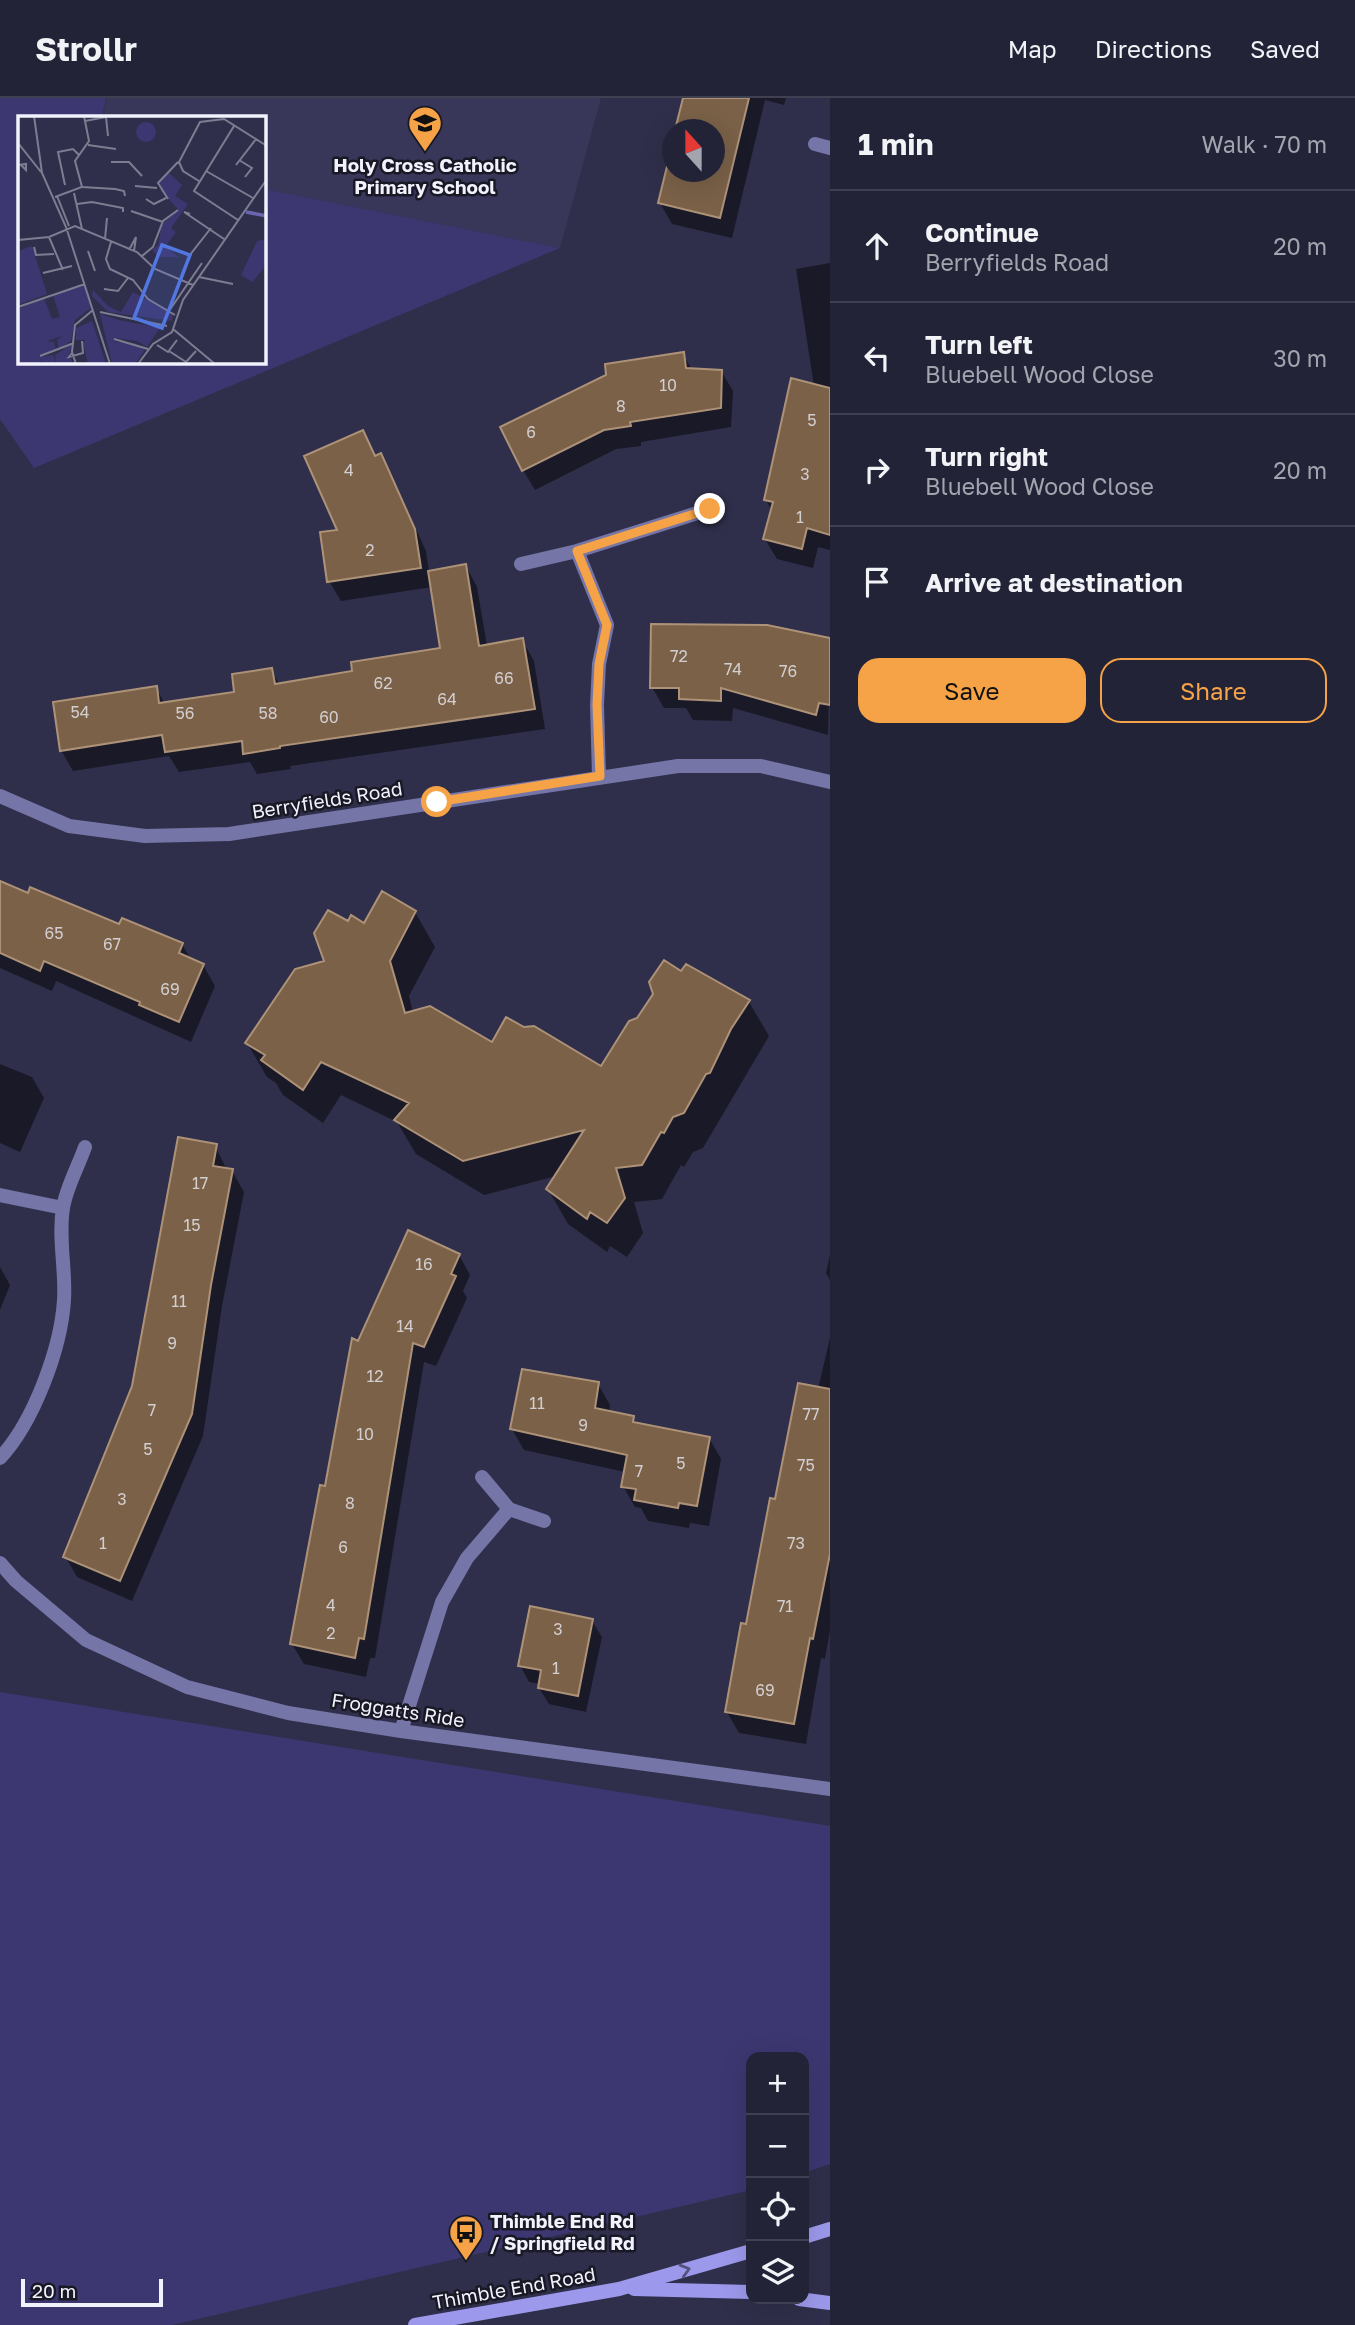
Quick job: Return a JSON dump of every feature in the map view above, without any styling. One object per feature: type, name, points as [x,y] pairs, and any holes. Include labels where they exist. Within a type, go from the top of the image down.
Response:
[{"type":"street","points":[[815,144],[830,148]]},
{"type":"street","points":[[521,564],[577,551],[710,509]]},
{"type":"street","points":[[577,551],[607,625],[599,664],[597,705],[600,776]]},
{"type":"street","name":"Berryfields Road","points":[[0,796],[69,826],[145,836],[229,834],[600,776],[726,764],[761,766],[830,782]]},
{"type":"street","points":[[0,1458],[13,1445],[45,1379],[58,1341],[64,1301],[63,1208],[85,1147]]},
{"type":"street","points":[[0,1195],[63,1208]]},
{"type":"street","points":[[482,1477],[509,1509],[544,1521]]},
{"type":"street","points":[[401,1731],[442,1602],[467,1558],[509,1509]]},
{"type":"street","name":"Froggatts Ride","points":[[0,1563],[16,1581],[86,1640],[187,1687],[288,1713],[401,1731],[830,1789]]},
{"type":"street","points":[[809,2235],[830,2229]]},
{"type":"street","name":"Thimble End Road","points":[[415,2325],[619,2288],[746,2252]]},
{"type":"street","name":"Thimble End Road","points":[[619,2288],[746,2292]]},
{"type":"street","points":[[809,2300],[830,2303]]},
{"type":"shaded area","points":[[0,98],[106,98],[102,116],[18,116],[18,364],[266,364],[266,189],[560,248],[34,468],[0,419]]},
{"type":"shaded area","name":"Holy Cross Catholic Primary School","points":[[107,98],[601,98],[560,248],[266,189],[266,116],[102,116]]},
{"type":"shaded area","points":[[0,1692],[830,1826],[830,2164],[809,2171],[809,2052],[746,2052],[746,2191],[172,2325],[0,2325]]},
{"type":"building","points":[[683,98],[749,98],[720,218],[658,203],[663,182],[725,182],[725,119],[678,119]]},
{"type":"building","points":[[684,352],[686,368],[722,370],[721,408],[630,422],[631,426],[604,430],[522,471],[500,427],[606,375],[605,364]]},
{"type":"building","points":[[791,378],[830,388],[830,535],[807,528],[802,549],[763,539],[773,502],[764,500]]},
{"type":"building","points":[[363,430],[375,456],[381,453],[415,529],[421,568],[327,582],[320,532],[337,530],[304,456]]},
{"type":"building","points":[[466,564],[479,646],[523,638],[535,709],[280,746],[243,754],[242,741],[165,752],[162,735],[60,751],[53,702],[157,686],[159,703],[234,692],[232,674],[272,668],[275,684],[352,671],[351,662],[440,648],[428,571]]},
{"type":"building","points":[[651,624],[767,625],[830,638],[830,705],[819,703],[816,715],[721,688],[721,701],[679,699],[679,688],[650,688]]},
{"type":"building","points":[[0,881],[28,893],[30,887],[119,924],[122,918],[183,943],[179,953],[204,964],[179,1022],[139,1005],[140,1002],[44,961],[40,971],[0,953]]},
{"type":"building","points":[[382,891],[416,911],[390,961],[405,1013],[430,1006],[492,1042],[506,1017],[524,1027],[534,1026],[601,1066],[629,1021],[637,1018],[653,994],[649,982],[664,960],[681,971],[686,964],[750,1000],[731,1029],[710,1073],[706,1074],[684,1113],[673,1117],[642,1165],[616,1168],[625,1198],[607,1223],[590,1212],[587,1219],[546,1189],[584,1130],[463,1161],[394,1120],[409,1103],[321,1062],[303,1090],[261,1060],[265,1055],[245,1043],[295,969],[324,961],[314,933],[328,910],[348,921],[351,915],[364,923]]},
{"type":"building","points":[[178,1137],[217,1144],[213,1166],[233,1169],[211,1285],[192,1414],[120,1581],[63,1557],[132,1386]]},
{"type":"building","points":[[408,1230],[460,1254],[451,1274],[456,1276],[424,1347],[413,1343],[364,1639],[359,1638],[355,1658],[290,1644],[320,1485],[325,1486],[352,1338],[358,1341]]},
{"type":"building","points":[[522,1369],[599,1382],[595,1408],[634,1416],[633,1422],[710,1437],[697,1506],[679,1503],[678,1508],[634,1500],[636,1489],[621,1487],[627,1455],[510,1429]]},
{"type":"building","points":[[798,1383],[830,1389],[830,1554],[813,1639],[810,1638],[794,1724],[725,1712],[741,1623],[746,1624],[770,1498],[775,1499]]},
{"type":"building","points":[[530,1606],[593,1619],[578,1696],[538,1688],[541,1670],[518,1666]]},
{"type":"place","name":"Holy Cross Catholic Primary School","points":[[425,153]]},
{"type":"place","name":"Thimble End Rd / Springfield Rd","points":[[466,2262]]},
{"type":"route","points":[[437,802],[600,776],[597,705],[599,664],[607,625],[577,551],[710,509]]}]
